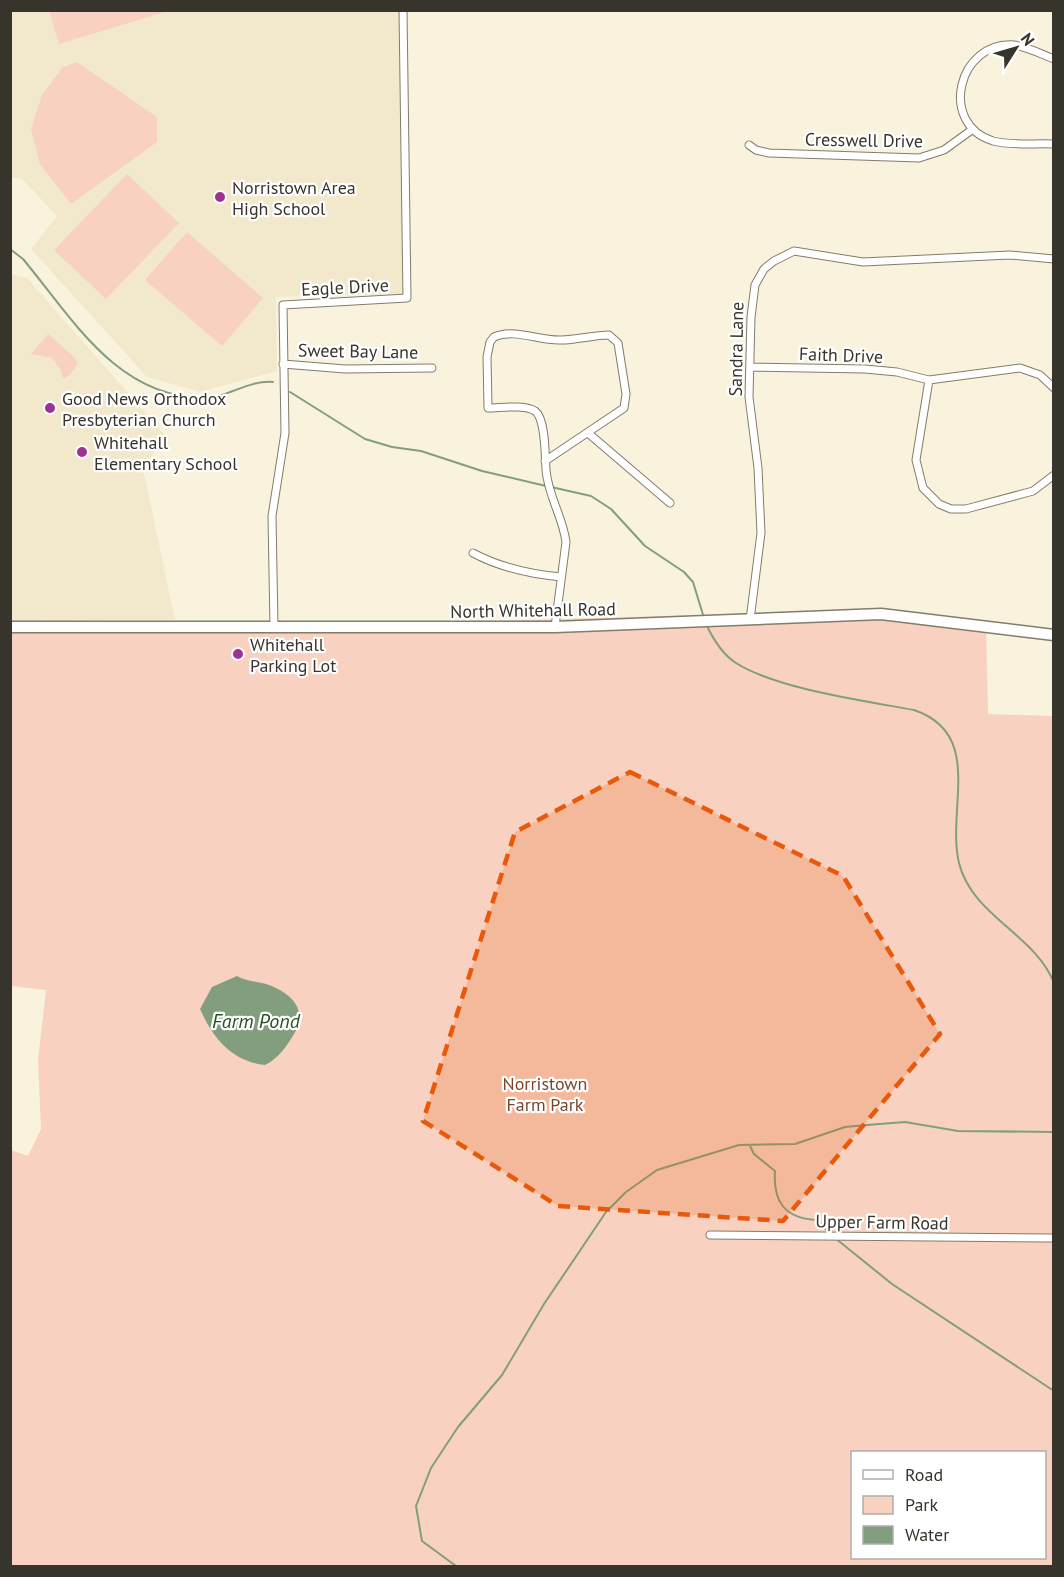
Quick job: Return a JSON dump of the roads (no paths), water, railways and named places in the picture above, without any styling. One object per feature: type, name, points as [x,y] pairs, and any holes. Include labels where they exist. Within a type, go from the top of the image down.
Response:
[{"type":"main road","name":"North Whitehall Road","points":[[10,627],[555,627],[680,624],[881,614],[1053,635]]},
{"type":"street","name":"Eagle Drive","points":[[274,627],[271,529],[285,433],[283,306],[407,298],[403,10]]},
{"type":"street","points":[[1053,59],[1025,47],[1007,45],[992,48],[974,59],[965,72],[960,87],[961,108],[973,129],[994,141],[1053,144]]},
{"type":"street","name":"Cresswell Drive","points":[[749,145],[756,150],[769,153],[919,158],[944,150],[973,129]]},
{"type":"street","name":"Sandra Lane","points":[[750,620],[761,533],[758,468],[749,397],[751,316],[755,285],[764,269],[794,251],[863,261],[1011,255],[1053,259]]},
{"type":"street","points":[[545,461],[619,413],[627,401],[615,338],[602,335],[560,340],[522,334],[494,337],[487,357],[488,408],[528,408],[535,411],[543,429],[545,461],[547,484],[565,529],[566,542],[555,627]]},
{"type":"street","name":"Sweet Bay Lane","points":[[284,364],[345,369],[432,368]]},
{"type":"street","name":"Faith Drive","points":[[751,367],[865,369],[897,372],[929,380],[1020,368],[1040,375],[1053,388]]},
{"type":"street","points":[[929,380],[916,460],[923,488],[939,504],[951,509],[966,509],[1033,491],[1053,475]]},
{"type":"street","points":[[588,433],[670,503]]},
{"type":"street","points":[[473,553],[493,564],[521,572],[561,577]]},
{"type":"street","name":"Upper Farm Road","points":[[710,1235],[1053,1238]]},
{"type":"water","name":"Farm Pond","points":[[237,976],[278,989],[291,998],[299,1011],[298,1026],[291,1039],[278,1056],[265,1065],[242,1059],[233,1053],[217,1038],[200,1009],[212,987]]},
{"type":"waterway","points":[[10,249],[23,259],[79,329],[99,350],[121,369],[145,384],[172,394],[202,398],[255,384],[273,382]]},
{"type":"waterway","points":[[290,392],[365,439],[392,447],[421,451],[482,471],[546,486]]},
{"type":"waterway","points":[[551,487],[591,496],[611,509],[645,546],[684,572],[693,582],[704,618]]},
{"type":"waterway","points":[[706,624],[722,651],[736,663],[753,672],[822,693],[914,710],[936,721],[949,736],[956,755],[958,775],[956,842],[959,863],[966,881],[990,911],[1033,951],[1045,966],[1054,983]]},
{"type":"waterway","points":[[456,1566],[422,1541],[416,1506],[431,1468],[458,1427],[502,1375],[544,1304],[606,1212],[626,1192],[657,1170],[739,1145],[795,1144],[845,1127],[905,1122],[958,1131],[1054,1132]]},
{"type":"waterway","points":[[750,1146],[754,1154],[775,1171],[776,1191],[788,1212],[805,1219],[816,1220],[831,1234]]},
{"type":"waterway","points":[[835,1238],[892,1284],[1054,1391]]},
{"type":"place","name":"Norristown Area High School","points":[[220,197]]},
{"type":"place","name":"Good News Orthodox Presbyterian Church","points":[[50,408]]},
{"type":"place","name":"Whitehall Elementary School","points":[[82,452]]},
{"type":"place","name":"Whitehall Parking Lot","points":[[238,654]]},
{"type":"park label","name":"Norristown Farm Park","points":[[545,1093]]}]
